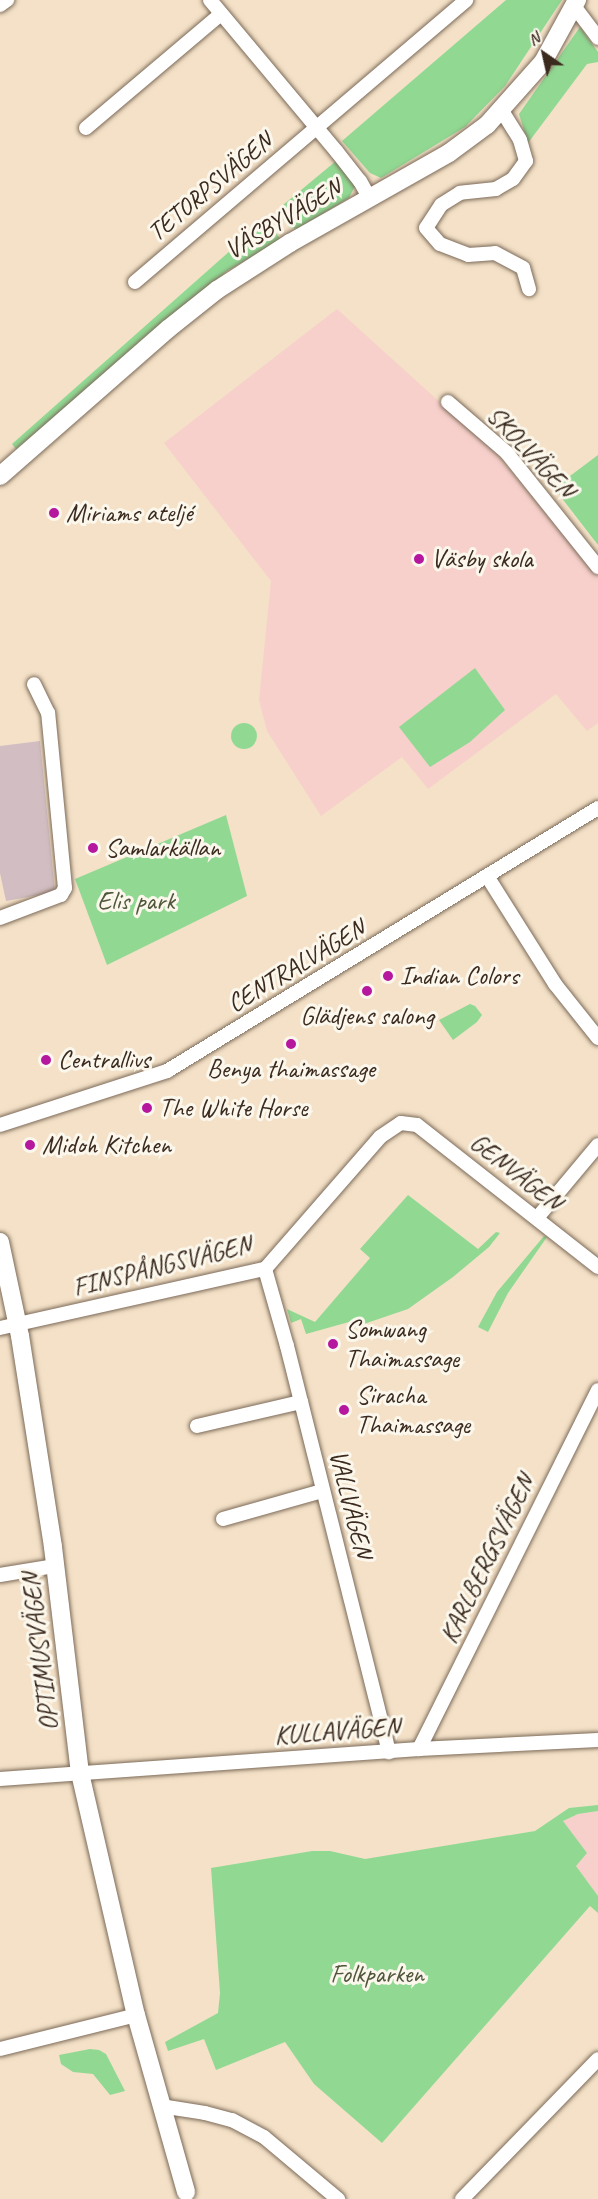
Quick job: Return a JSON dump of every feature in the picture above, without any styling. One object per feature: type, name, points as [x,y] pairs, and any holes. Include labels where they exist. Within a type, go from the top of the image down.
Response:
[{"type":"street","points":[[0,5],[8,0]]},
{"type":"street","points":[[210,0],[360,181],[369,197]]},
{"type":"street","name":"TETORPSVÄGEN","points":[[135,282],[466,0]]},
{"type":"street","points":[[575,3],[598,38]]},
{"type":"street","name":"VÄSBYVÄGEN","points":[[0,476],[201,302],[255,264],[469,140],[502,111],[543,62],[575,3]]},
{"type":"street","points":[[86,128],[221,14]]},
{"type":"street","points":[[502,111],[520,140],[526,161],[513,179],[496,189],[460,193],[441,205],[426,228],[440,244],[468,255],[495,253],[523,268],[529,290]]},
{"type":"street","name":"SKOLVÄGEN","points":[[448,402],[507,453],[598,567]]},
{"type":"street","points":[[0,918],[61,896],[65,888],[48,713],[34,684]]},
{"type":"street","name":"CENTRALVÄGEN","points":[[0,1125],[167,1071],[598,808]]},
{"type":"street","points":[[487,876],[555,984],[598,1038]]},
{"type":"street","name":"GENVÄGEN","points":[[401,1123],[417,1125],[598,1267]]},
{"type":"street","name":"FINSPÅNGSVÄGEN","points":[[9,1326],[265,1269],[380,1137],[401,1123]]},
{"type":"street","points":[[537,1218],[598,1145]]},
{"type":"street","name":"OPTIMUSVÄGEN","points":[[0,1242],[9,1326],[55,1566],[80,1773],[136,2015],[167,2107],[186,2196]]},
{"type":"street","name":"VALLVÄGEN","points":[[265,1269],[389,1752]]},
{"type":"street","name":"KARLBERGSVÄGEN","points":[[419,1749],[598,1390]]},
{"type":"street","points":[[197,1426],[301,1402]]},
{"type":"street","points":[[223,1519],[322,1491]]},
{"type":"street","points":[[0,1575],[55,1566]]},
{"type":"street","name":"KULLAVÄGEN","points":[[0,1779],[419,1749],[598,1740]]},
{"type":"street","points":[[0,2049],[136,2015]]},
{"type":"street","name":"OPTIMUSVÄGEN","points":[[148,2053],[186,2196]]},
{"type":"street","points":[[462,2199],[598,2059]]},
{"type":"street","points":[[167,2107],[205,2112],[231,2120],[264,2137],[338,2199]]},
{"type":"shaded area","name":"Väsby skola","points":[[337,309],[496,453],[598,576],[598,723],[587,731],[556,694],[428,789],[402,757],[321,816],[267,731],[259,700],[271,581],[164,443]]},
{"type":"shaded area","points":[[40,741],[55,892],[6,901],[0,873],[0,746]]},
{"type":"shaded area","points":[[598,1811],[598,1896],[576,1866],[563,1821],[578,1814]]},
{"type":"green space","points":[[506,0],[562,0],[505,86],[465,127],[381,178],[370,173],[342,141]]},
{"type":"green space","points":[[580,27],[598,52],[598,62],[587,64],[528,143],[519,114]]},
{"type":"green space","points":[[336,161],[355,186],[349,198],[297,229],[289,227],[281,216],[283,205]]},
{"type":"green space","points":[[266,219],[281,240],[227,271],[16,449],[12,444]]},
{"type":"green space","points":[[598,455],[598,545],[554,488]]},
{"type":"green space","points":[[475,668],[505,710],[470,742],[430,767],[399,727]]},
{"type":"green space","points":[[244,723],[253,727],[257,736],[253,745],[244,749],[235,745],[231,736],[235,727]]},
{"type":"green space","name":"Elis park","points":[[226,815],[247,896],[107,965],[75,879]]},
{"type":"green space","points":[[470,1004],[475,1006],[482,1015],[477,1022],[453,1040],[439,1020]]},
{"type":"green space","points":[[408,1195],[478,1249],[496,1232],[500,1233],[489,1247],[453,1277],[408,1309],[358,1326],[356,1320],[306,1334],[301,1319],[291,1323],[287,1309],[315,1322],[370,1258],[360,1249]]},
{"type":"green space","points":[[544,1236],[547,1237],[508,1293],[488,1332],[478,1327],[497,1292]]},
{"type":"green space","name":"Folkparken","points":[[598,1805],[598,1811],[578,1814],[563,1821],[587,1853],[576,1866],[598,1896],[598,1913],[590,1906],[382,2143],[314,2084],[285,2042],[216,2070],[204,2039],[168,2051],[165,2042],[218,2013],[220,1993],[211,1868],[312,1851],[330,1851],[365,1859],[535,1831],[569,1808]]},
{"type":"green space","points":[[90,2049],[106,2054],[125,2091],[110,2095],[93,2074],[73,2072],[61,2064],[59,2055]]},
{"type":"place","name":"Miriams ateljé","points":[[54,513]]},
{"type":"place","name":"Väsby skola","points":[[419,559]]},
{"type":"place","name":"Samlarkällan","points":[[93,848]]},
{"type":"place","name":"Indian Colors","points":[[388,976]]},
{"type":"place","name":"Glädjens salong","points":[[367,991]]},
{"type":"place","name":"Benya thaimassage","points":[[291,1044]]},
{"type":"place","name":"Centrallivs","points":[[46,1060]]},
{"type":"place","name":"The White Horse","points":[[147,1108]]},
{"type":"place","name":"Midoh Kitchen","points":[[30,1145]]},
{"type":"place","name":"Somwang Thaimassage","points":[[333,1344]]},
{"type":"place","name":"Siracha Thaimassage","points":[[344,1410]]}]
